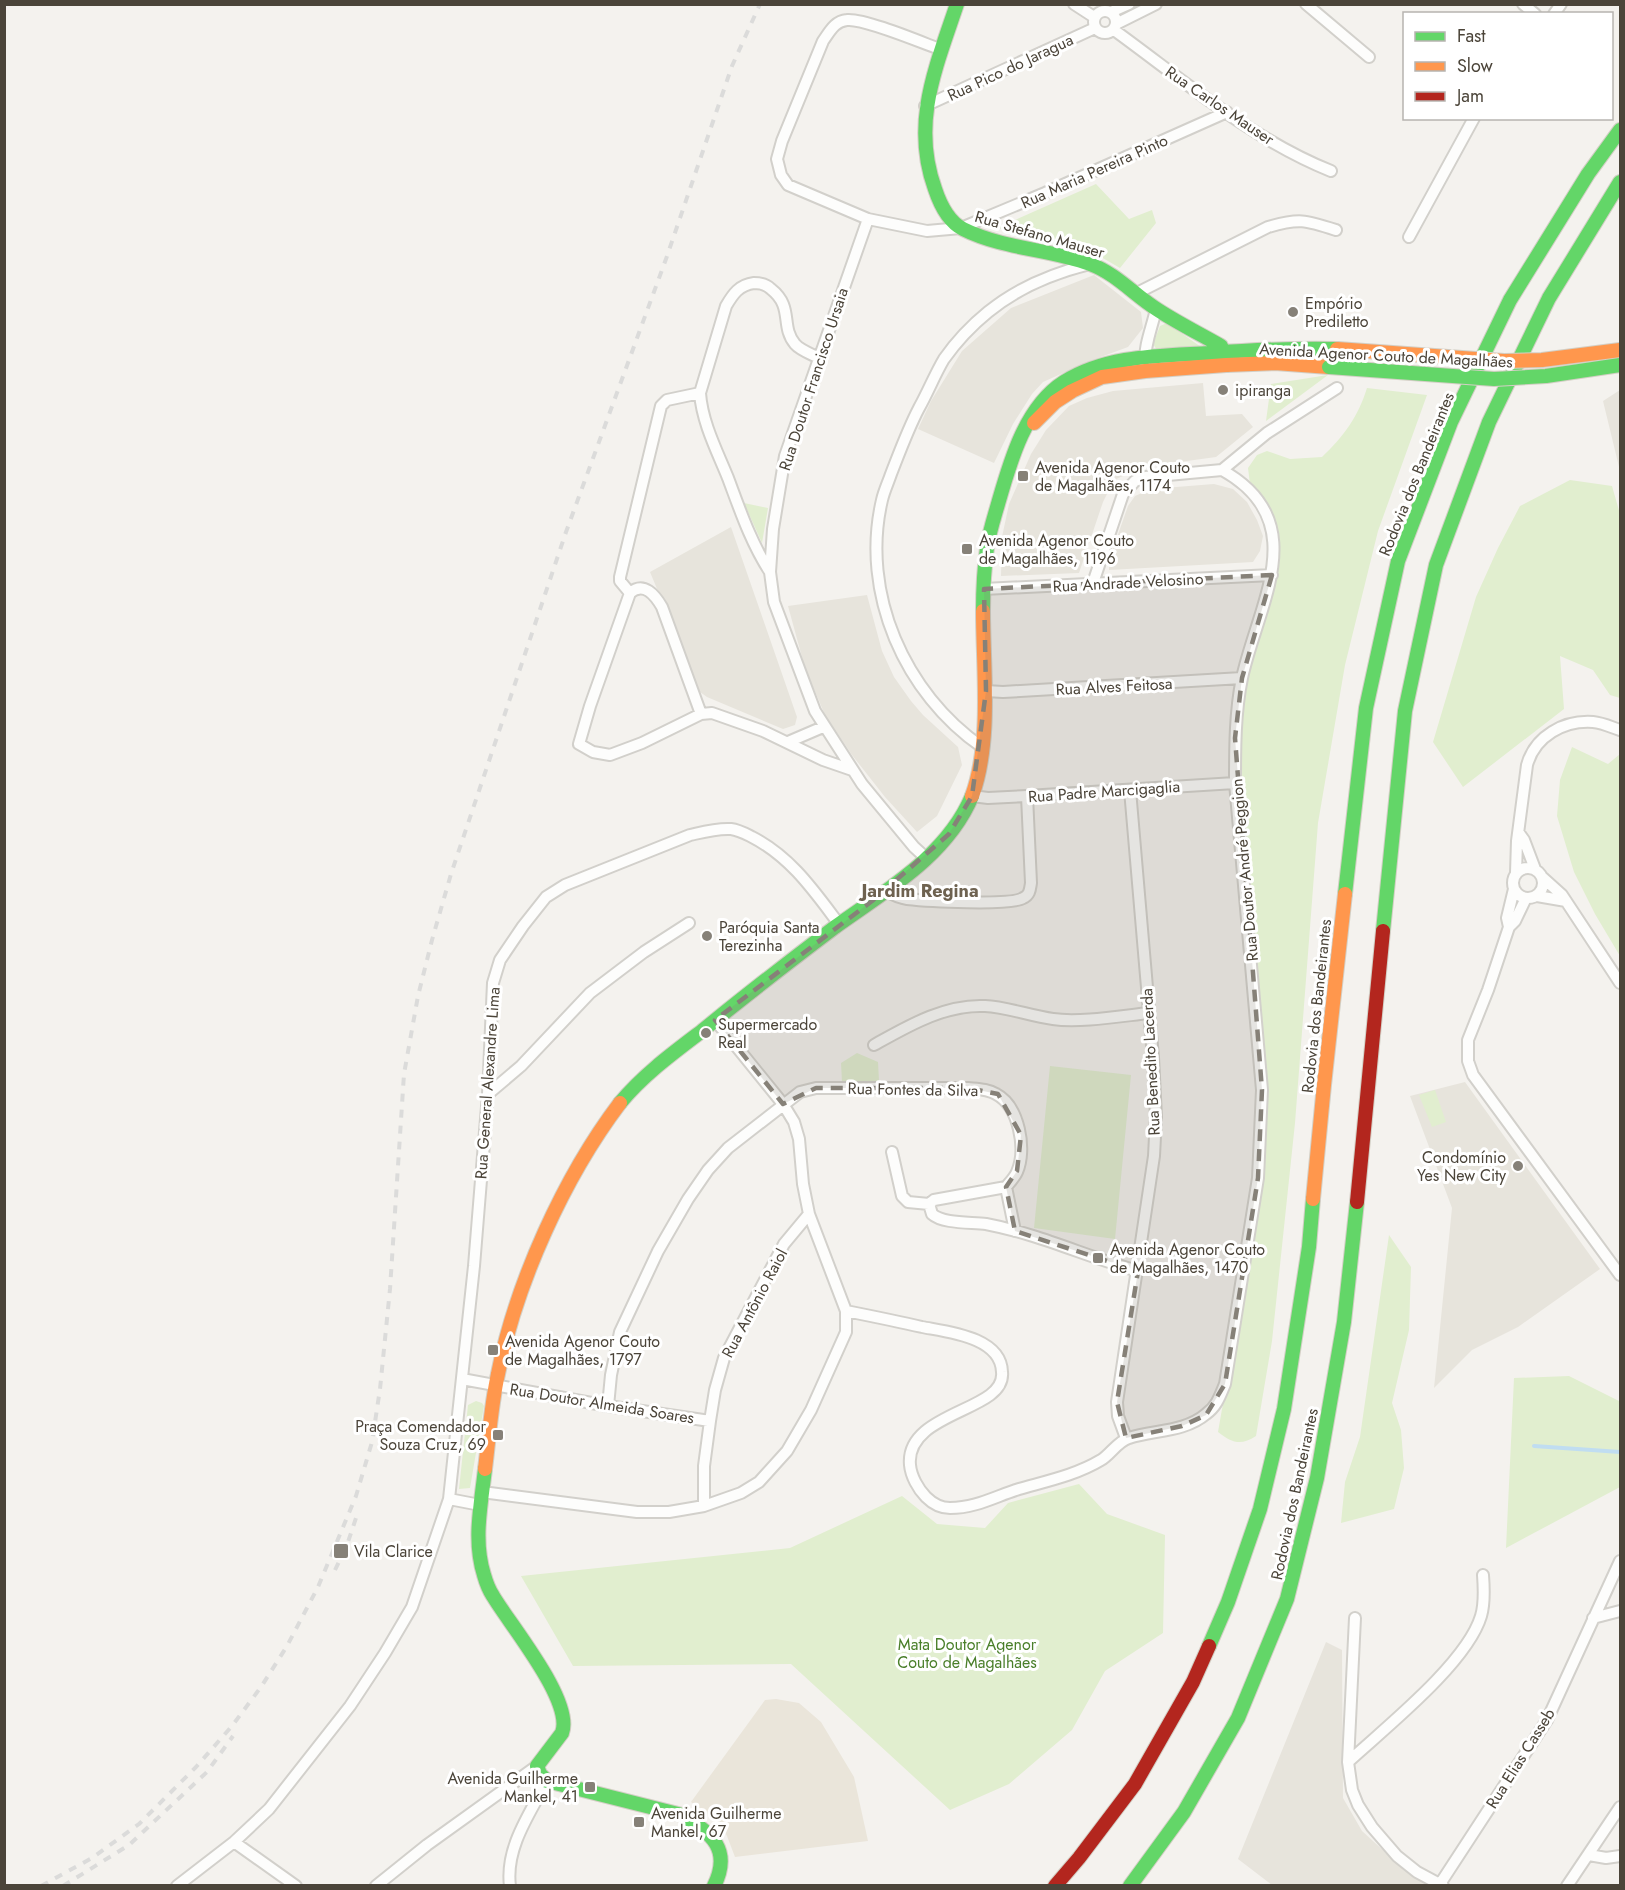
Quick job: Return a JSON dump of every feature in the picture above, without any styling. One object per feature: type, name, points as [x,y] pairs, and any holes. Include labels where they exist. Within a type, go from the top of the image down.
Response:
[{"type":"main road","name":"Rua Stefano Mauser","points":[[957,4],[925,106],[923,147],[933,185],[943,208],[961,228],[1009,246],[1062,256],[1092,264],[1111,273],[1156,309],[1221,346],[1225,358]]},
{"type":"main road","name":"Rodovia dos Bandeirantes","points":[[1055,1886],[1135,1784],[1194,1682],[1228,1602],[1260,1509],[1284,1409],[1309,1247],[1324,1085],[1366,708],[1398,561],[1451,422],[1510,300],[1588,174],[1620,130]]},
{"type":"main road","name":"Rodovia dos Bandeirantes","points":[[1131,1886],[1184,1812],[1238,1718],[1287,1599],[1317,1478],[1344,1322],[1353,1250],[1365,1097],[1405,711],[1436,565],[1489,422],[1549,298],[1620,182]]},
{"type":"main road","name":"Rua Stefano Mauser","points":[[1208,338],[1230,344],[1242,351]]},
{"type":"main road","name":"Avenida Agenor Couto de Magalhães","points":[[1225,358],[1242,351],[1336,349],[1504,361],[1542,360],[1620,350]]},
{"type":"main road","name":"Avenida Agenor Couto de Magalhães","points":[[537,1766],[559,1739],[565,1726],[564,1713],[543,1671],[491,1594],[479,1554],[478,1530],[495,1385],[506,1333],[518,1295],[568,1187],[621,1101],[656,1067],[926,858],[949,834],[961,817],[972,796],[982,747],[986,691],[984,589],[986,554],[1005,474],[1012,454],[1024,433],[1055,402],[1079,387],[1144,363],[1225,358],[1494,379],[1546,376],[1620,365]]},
{"type":"main road","points":[[537,1766],[540,1777],[546,1780],[682,1815],[700,1826],[712,1836],[721,1854],[722,1865],[714,1886]]},
{"type":"street","points":[[1074,4],[1095,23],[1102,33],[1109,33],[1115,27],[1156,4]]},
{"type":"street","points":[[1095,23],[1101,11],[1111,12],[1129,4]]},
{"type":"street","points":[[1306,4],[1369,57]]},
{"type":"street","points":[[1111,12],[1116,20],[1115,27]]},
{"type":"street","name":"Rua Maria Pereira Pinto","points":[[942,50],[863,21],[847,20],[833,26],[824,41],[782,141],[777,159],[781,175],[788,185],[868,219],[927,231],[961,228],[1227,112]]},
{"type":"street","name":"Rua Pico do Jaragua","points":[[925,106],[1095,23]]},
{"type":"street","name":"Rua Carlos Mauser","points":[[1115,27],[1227,112],[1298,158],[1331,171]]},
{"type":"street","points":[[1409,237],[1471,120]]},
{"type":"street","name":"Rua Doutor Francisco Ursaia","points":[[868,219],[785,456],[772,529],[770,572],[774,602],[807,693],[823,727],[852,770],[914,847],[926,858]]},
{"type":"street","points":[[1137,293],[1268,226],[1290,220],[1307,221],[1336,230]]},
{"type":"street","points":[[982,747],[965,735],[921,687],[903,656],[886,617],[877,566],[878,525],[882,499],[906,434],[931,385],[945,358],[969,329],[989,311],[1015,294],[1063,271],[1092,264]]},
{"type":"street","points":[[770,572],[751,537],[710,433],[701,406],[700,393],[726,306],[733,294],[743,286],[757,283],[770,287],[782,300],[789,335],[796,346],[819,358]]},
{"type":"street","points":[[1144,363],[1146,343],[1156,309]]},
{"type":"street","points":[[1093,584],[1123,494],[1135,481],[1146,477],[1222,470],[1267,434],[1337,388]]},
{"type":"street","points":[[630,593],[620,581],[620,577],[661,406],[667,400],[700,393]]},
{"type":"street","name":"Rua Doutor André Peggion","points":[[1126,1438],[1195,1421],[1206,1415],[1218,1402],[1225,1384],[1258,1178],[1262,1090],[1235,783],[1235,738],[1242,678],[1272,575],[1274,553],[1273,535],[1262,506],[1238,479],[1222,470]]},
{"type":"street","name":"Rua Andrade Velosino","points":[[984,589],[1272,575]]},
{"type":"street","points":[[701,714],[662,608],[654,594],[641,588],[635,589],[630,593],[593,696],[579,744],[593,752],[610,754],[642,743],[701,714],[712,713],[732,718],[823,760],[852,770]]},
{"type":"street","name":"Rua Alves Feitosa","points":[[986,691],[1003,692],[1242,678]]},
{"type":"street","points":[[1509,927],[1507,918],[1514,890],[1517,841],[1530,754],[1535,746],[1550,733],[1575,723],[1593,722],[1620,730]]},
{"type":"street","points":[[788,742],[823,727]]},
{"type":"street","name":"Rua Padre Marcigaglia","points":[[972,796],[988,798],[1235,783]]},
{"type":"street","name":"Rua Benedito Lacerda","points":[[1126,1438],[1118,1416],[1117,1401],[1154,1156],[1156,1117],[1130,790]]},
{"type":"street","points":[[886,891],[906,899],[974,902],[1022,900],[1029,894],[1031,883],[1027,796]]},
{"type":"street","name":"Rua General Alexandre Lima","points":[[177,1886],[234,1842],[269,1809],[350,1706],[412,1607],[448,1499],[462,1379],[488,1094],[493,983],[500,960],[546,897],[564,885],[690,835],[711,830],[731,829],[764,843],[793,866],[839,924]]},
{"type":"street","points":[[1520,833],[1539,873],[1543,888],[1532,897],[1509,927],[1488,990],[1470,1034],[1467,1053],[1470,1068],[1473,1076],[1620,1275]]},
{"type":"street","points":[[1516,873],[1526,868],[1539,873],[1562,895],[1620,983]]},
{"type":"street","points":[[1514,890],[1522,897],[1566,901]]},
{"type":"street","points":[[488,1094],[520,1066],[590,993],[644,952],[689,923]]},
{"type":"street","points":[[874,1045],[930,1017],[958,1008],[985,1006],[1052,1019],[1069,1020],[1149,1013]]},
{"type":"street","points":[[448,1499],[481,1499],[637,1512],[669,1512],[704,1506],[741,1493],[759,1482],[787,1451],[811,1410],[846,1332],[846,1311],[809,1214],[803,1184],[799,1139],[794,1122],[783,1104],[715,1020]]},
{"type":"street","name":"Rua Fontes da Silva","points":[[608,1406],[611,1375],[620,1332],[658,1251],[688,1199],[708,1170],[728,1148],[800,1092],[816,1088],[968,1088],[998,1094],[1016,1118],[1021,1135],[1021,1156],[1017,1172],[1006,1187]]},
{"type":"street","points":[[892,1152],[902,1196],[908,1203],[929,1204],[942,1198],[1006,1187],[1015,1231]]},
{"type":"street","points":[[929,1204],[935,1217],[986,1224],[1033,1235],[1138,1271]]},
{"type":"street","name":"Rua Antônio Raiol","points":[[704,1506],[704,1466],[710,1421],[715,1390],[724,1358],[784,1244],[809,1214]]},
{"type":"street","points":[[846,1311],[980,1341],[990,1348],[1001,1364],[1002,1378],[999,1387],[967,1408],[938,1421],[924,1431],[914,1445],[909,1459],[910,1470],[920,1489],[934,1503],[946,1508],[965,1507],[1077,1472],[1102,1460],[1126,1438]]},
{"type":"street","name":"Rua Doutor Almeida Soares","points":[[462,1379],[608,1406],[710,1421]]},
{"type":"street","name":"Rua Elias Casseb","points":[[1442,1885],[1547,1720],[1620,1561]]},
{"type":"street","points":[[1348,1762],[1432,1684],[1461,1651],[1476,1629],[1482,1615],[1483,1575]]},
{"type":"street","points":[[1593,1618],[1620,1611]]},
{"type":"street","points":[[1355,1618],[1348,1762],[1352,1790],[1358,1805],[1372,1827],[1397,1856],[1417,1872],[1442,1885]]},
{"type":"street","points":[[376,1886],[427,1845],[537,1766]]},
{"type":"street","points":[[510,1886],[509,1859],[546,1780]]},
{"type":"street","points":[[1567,1886],[1620,1807]]},
{"type":"street","points":[[234,1842],[296,1886]]},
{"type":"street","points":[[1589,1855],[1606,1858],[1620,1856]]},
{"type":"highlighted area","points":[[1272,575],[1242,678],[1235,738],[1262,1090],[1258,1178],[1225,1384],[1206,1415],[1182,1426],[1126,1438],[1117,1402],[1138,1271],[1015,1231],[1006,1187],[1017,1171],[1021,1135],[998,1094],[968,1088],[816,1088],[783,1104],[715,1020],[872,901],[949,834],[972,796],[986,691],[984,589]]},
{"type":"shaded area","points":[[1094,275],[1141,312],[1143,328],[1128,347],[1043,382],[1032,394],[1013,424],[994,463],[918,429],[931,401],[962,351],[1011,308]]},
{"type":"shaded area","points":[[1203,383],[1206,416],[1242,414],[1253,427],[1216,457],[1143,467],[1114,480],[1103,502],[1079,573],[1001,576],[1002,537],[1009,504],[1031,454],[1046,430],[1069,406],[1113,391]]},
{"type":"shaded area","points":[[1620,390],[1620,471],[1603,401]]},
{"type":"shaded area","points":[[1214,484],[1233,489],[1247,502],[1257,520],[1263,536],[1260,551],[1253,562],[1109,570],[1109,560],[1128,506],[1135,496],[1151,489]]},
{"type":"shaded area","points":[[731,527],[797,717],[795,725],[783,729],[700,692],[650,572]]},
{"type":"shaded area","points":[[867,595],[882,651],[894,677],[923,715],[958,747],[962,765],[937,816],[917,832],[885,797],[852,755],[825,715],[805,668],[788,606]]},
{"type":"shaded area","points":[[1465,1082],[1600,1269],[1518,1327],[1472,1350],[1434,1388],[1452,1208],[1410,1096]]},
{"type":"shaded area","points":[[1326,1642],[1342,1650],[1343,1798],[1362,1831],[1408,1873],[1432,1885],[1272,1885],[1238,1859]]},
{"type":"shaded area","points":[[776,1699],[799,1703],[821,1722],[854,1777],[868,1841],[735,1857],[719,1823],[691,1802],[765,1700]]},
{"type":"green space","points":[[1096,184],[1129,219],[1152,210],[1156,223],[1120,268],[1077,243],[997,228]]},
{"type":"green space","points":[[1167,323],[1201,347],[1157,350],[1153,344],[1160,326]]},
{"type":"green space","points":[[1328,375],[1266,421],[1271,384]]},
{"type":"green space","points":[[1367,388],[1427,395],[1378,531],[1345,665],[1318,823],[1295,1123],[1272,1341],[1256,1436],[1237,1442],[1218,1432],[1230,1378],[1263,1178],[1266,1137],[1266,1088],[1241,785],[1240,738],[1247,679],[1277,576],[1279,553],[1278,534],[1273,518],[1266,503],[1250,484],[1248,468],[1257,455],[1267,451],[1290,459],[1322,457],[1349,426]]},
{"type":"green space","points":[[1570,480],[1612,486],[1620,514],[1620,698],[1610,695],[1593,670],[1560,656],[1564,709],[1463,787],[1433,742],[1476,597],[1520,506]]},
{"type":"green space","points":[[744,503],[768,508],[762,543]]},
{"type":"green space","points":[[1572,747],[1608,764],[1620,754],[1620,956],[1574,872],[1557,816],[1560,780]]},
{"type":"green space","points":[[857,1053],[878,1062],[879,1081],[842,1082],[841,1063]]},
{"type":"green space","points":[[1050,1066],[1131,1075],[1115,1239],[1034,1228]]},
{"type":"green space","points":[[1435,1090],[1446,1122],[1432,1127],[1419,1095]]},
{"type":"green space","points":[[1389,1235],[1411,1267],[1409,1330],[1392,1403],[1401,1430],[1404,1468],[1394,1509],[1341,1523],[1345,1482],[1360,1437]]},
{"type":"green space","points":[[1569,1376],[1619,1401],[1620,1487],[1506,1548],[1514,1378]]},
{"type":"green space","points":[[476,1401],[484,1406],[470,1488],[459,1489],[468,1405]]},
{"type":"green space","name":"Mata Doutor Agenor Couto de Magalhães","points":[[1079,1484],[1107,1514],[1165,1535],[1163,1633],[1105,1671],[1072,1730],[1009,1784],[950,1810],[791,1664],[573,1666],[521,1576],[790,1548],[902,1496],[937,1524],[985,1528],[1008,1503]]},
{"type":"waterway","points":[[1534,1446],[1620,1452]]},
{"type":"railway","points":[[41,1886],[92,1858],[139,1824],[196,1767],[232,1726],[261,1687],[287,1646],[318,1587],[356,1496],[372,1442],[380,1389],[390,1289],[404,1074],[418,996],[432,940],[451,874],[566,532],[666,259],[732,66],[760,4]]},
{"type":"railway","points":[[335,1570],[347,1545],[357,1515]]},
{"type":"railway","points":[[63,1886],[129,1845],[207,1772],[233,1736]]},
{"type":"traffic: fast","points":[[957,4],[934,73],[929,95],[925,141],[928,165],[937,195],[949,217],[958,226],[978,236],[1074,259],[1100,268],[1158,310],[1221,346],[1226,365]]},
{"type":"traffic: fast","points":[[1345,894],[1366,708],[1398,561],[1451,422],[1510,300],[1588,174],[1620,130]]},
{"type":"traffic: fast","points":[[1383,931],[1405,711],[1436,565],[1489,422],[1549,298],[1620,182]]},
{"type":"traffic: fast","points":[[983,611],[984,572],[988,542],[1014,454],[1029,421],[1039,406],[1064,382],[1098,366],[1134,358],[1257,350],[1337,349]]},
{"type":"traffic: fast","points":[[1329,367],[1494,379],[1546,376],[1620,365]]},
{"type":"traffic: fast","points":[[620,1103],[638,1083],[669,1056],[768,978],[913,870],[947,837],[972,796]]},
{"type":"traffic: fast","points":[[1209,1646],[1228,1602],[1260,1509],[1284,1409],[1309,1247],[1313,1199]]},
{"type":"traffic: fast","points":[[1130,1886],[1184,1812],[1238,1718],[1287,1599],[1317,1478],[1344,1322],[1357,1202]]},
{"type":"traffic: fast","points":[[485,1469],[478,1536],[485,1578],[492,1594],[550,1683],[559,1702],[563,1719],[562,1733],[537,1766],[540,1774],[547,1781],[682,1815],[693,1822],[710,1836],[720,1852],[721,1862],[714,1886]]},
{"type":"traffic: slow","points":[[1337,349],[1504,361],[1542,360],[1620,350]]},
{"type":"traffic: slow","points":[[1034,423],[1055,402],[1102,377],[1145,371],[1226,365],[1275,363],[1329,367]]},
{"type":"traffic: slow","points":[[972,796],[978,775],[984,729],[983,611]]},
{"type":"traffic: slow","points":[[1313,1199],[1345,894]]},
{"type":"traffic: slow","points":[[485,1469],[498,1374],[506,1339],[530,1268],[562,1197],[599,1132],[620,1103]]},
{"type":"traffic: jam","points":[[1357,1202],[1383,931]]},
{"type":"traffic: jam","points":[[1055,1886],[1135,1784],[1193,1682],[1209,1646]]},
{"type":"place","name":"Empório Prediletto","points":[[1293,312]]},
{"type":"place","name":"ipiranga","points":[[1223,390]]},
{"type":"place","name":"Avenida Agenor Couto de Magalhães, 1174","points":[[1023,476]]},
{"type":"place","name":"Avenida Agenor Couto de Magalhães, 1196","points":[[967,549]]},
{"type":"place","name":"Paróquia Santa Terezinha","points":[[707,936]]},
{"type":"place","name":"Supermercado Real","points":[[706,1033]]},
{"type":"place","name":"Condomínio Yes New City","points":[[1518,1166]]},
{"type":"place","name":"Avenida Agenor Couto de Magalhães, 1470","points":[[1098,1258]]},
{"type":"place","name":"Avenida Agenor Couto de Magalhães, 1797","points":[[493,1350]]},
{"type":"place","name":"Praça Comendador Souza Cruz, 69","points":[[498,1435]]},
{"type":"place","name":"Vila Clarice","points":[[341,1551]]},
{"type":"place","name":"Avenida Guilherme Mankel, 41","points":[[590,1787]]},
{"type":"place","name":"Avenida Guilherme Mankel, 67","points":[[639,1822]]},
{"type":"district","name":"Jardim Regina","points":[[920,891]]}]
